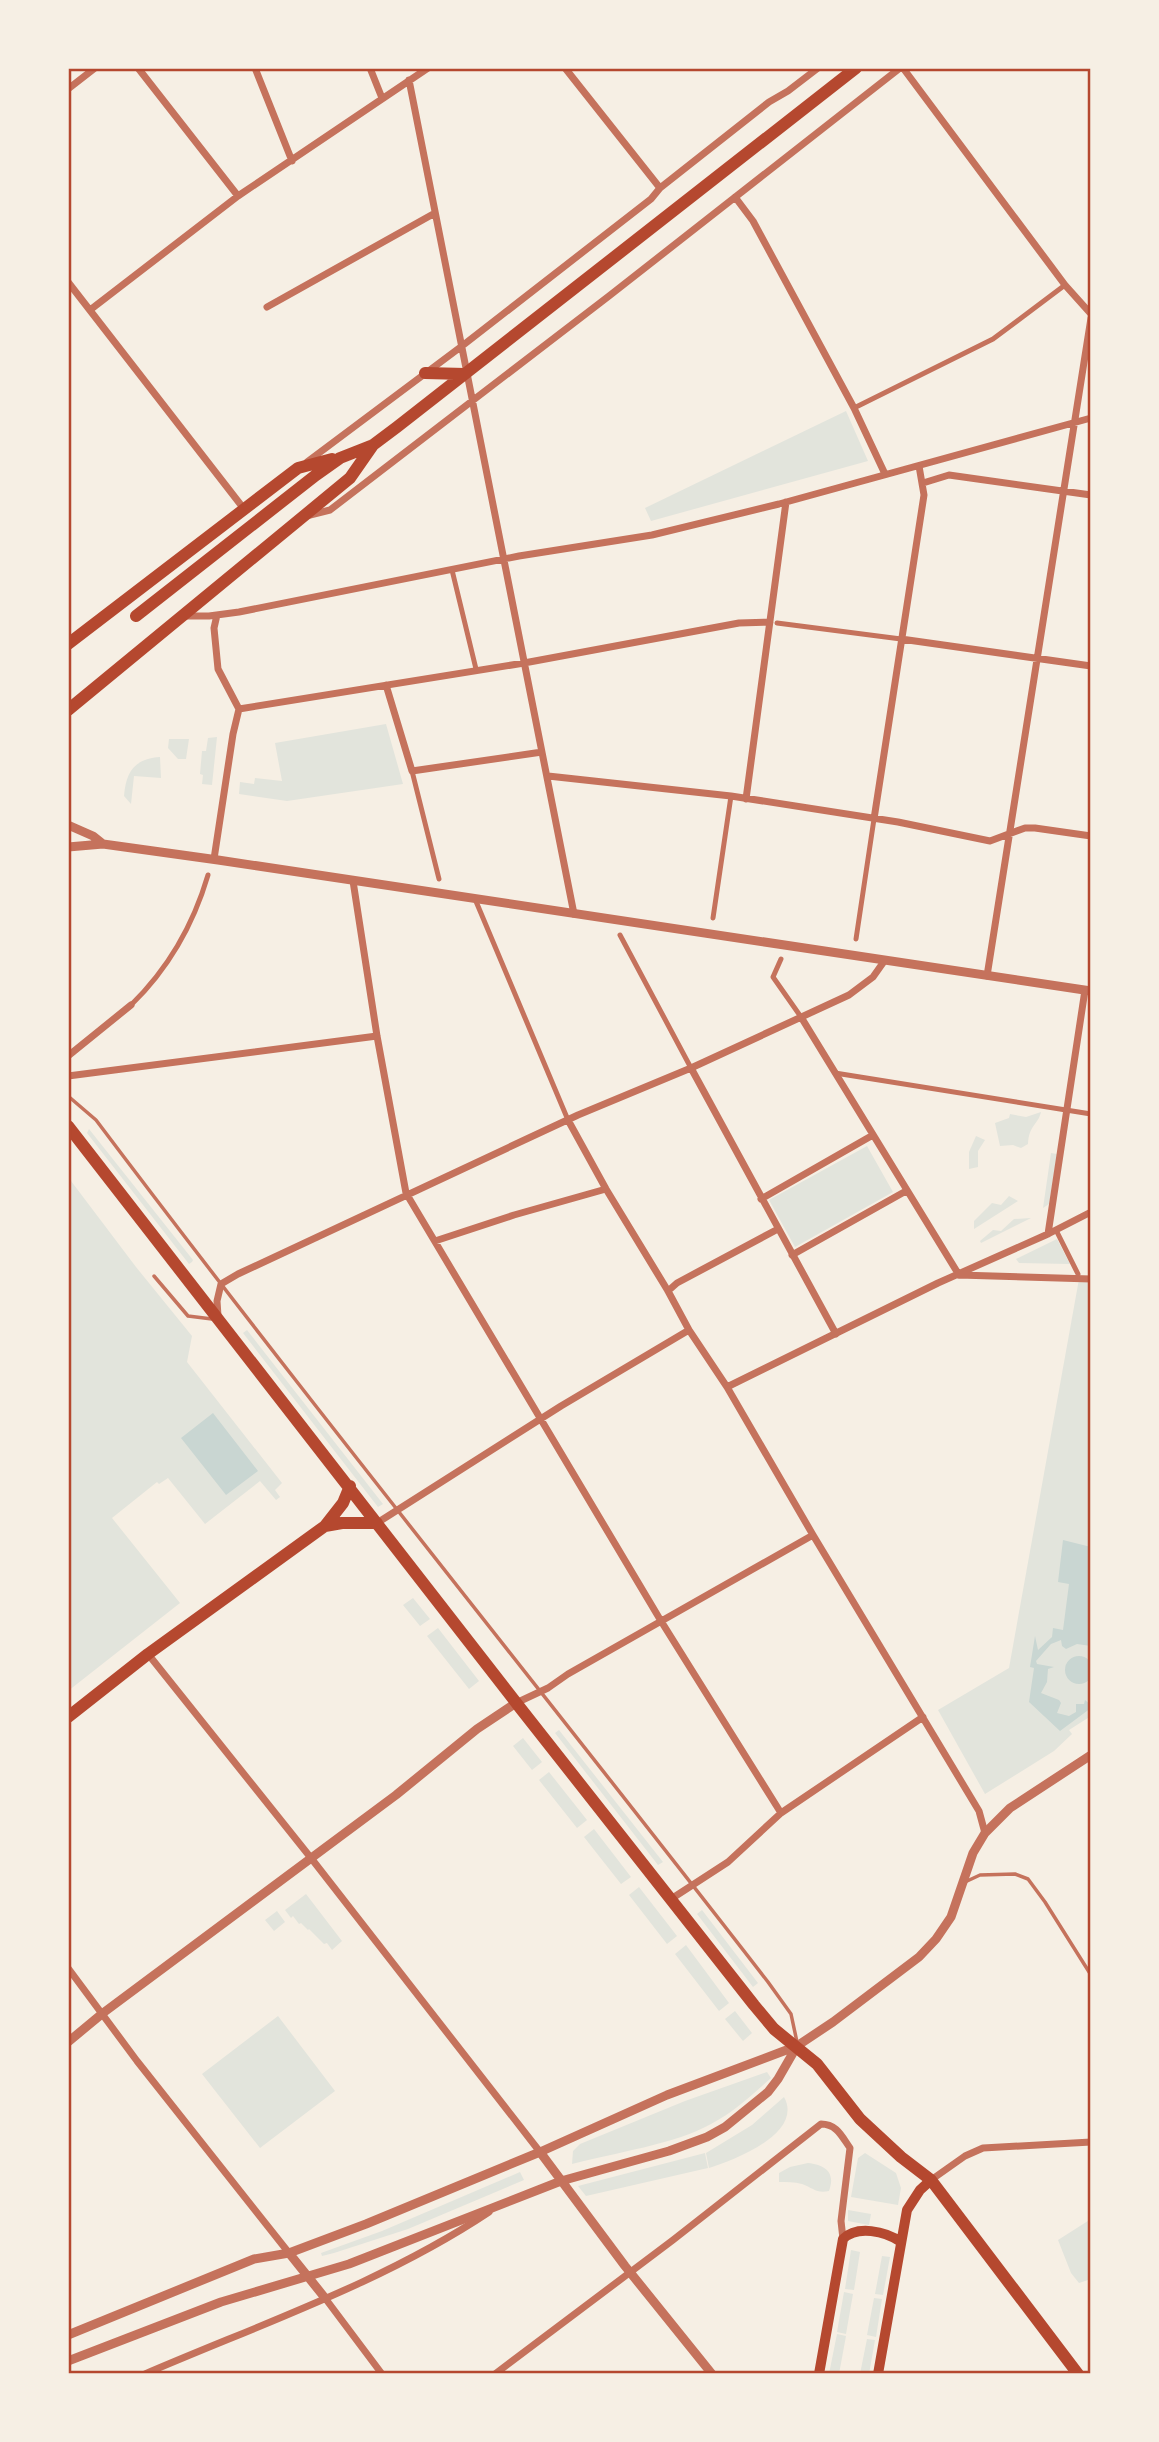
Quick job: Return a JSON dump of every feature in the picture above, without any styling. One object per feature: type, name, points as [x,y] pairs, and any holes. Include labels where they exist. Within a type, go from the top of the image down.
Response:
[{"type":"main road","points":[[68,710],[350,478],[373,446],[856,68]]},
{"type":"main road","points":[[425,373],[466,373]]},
{"type":"main road","points":[[68,644],[298,468],[340,458],[373,446]]},
{"type":"main road","points":[[136,616],[340,458]]},
{"type":"main road","points":[[68,1126],[516,1703],[774,2029],[817,2064],[860,2119],[931,2180],[1078,2374]]},
{"type":"main road","points":[[68,1717],[148,1654],[324,1526],[335,1516],[349,1486]]},
{"type":"main road","points":[[324,1526],[377,1523]]},
{"type":"main road","points":[[878,2374],[907,2210],[920,2190],[931,2180]]},
{"type":"main road","points":[[818,2374],[842,2239],[856,2231],[878,2233],[901,2242]]},
{"type":"street","points":[[68,89],[95,68]]},
{"type":"street","points":[[138,68],[238,196]]},
{"type":"street","points":[[255,68],[292,161]]},
{"type":"street","points":[[370,68],[382,98]]},
{"type":"street","points":[[90,310],[238,196],[428,68]]},
{"type":"street","points":[[565,68],[660,188]]},
{"type":"street","points":[[298,468],[462,346],[651,199],[660,188],[818,68]]},
{"type":"street","points":[[302,517],[330,510],[619,289],[901,68],[1091,316],[987,976]]},
{"type":"street","points":[[410,80],[574,914]]},
{"type":"street","points":[[735,197],[753,221],[854,408],[884,474]]},
{"type":"street","points":[[267,307],[435,213]]},
{"type":"street","points":[[68,282],[244,509]]},
{"type":"street","points":[[854,408],[993,339],[1065,285]]},
{"type":"street","points":[[181,616],[217,615],[504,560],[652,535],[786,502],[1091,418]]},
{"type":"street","points":[[856,939],[924,495],[919,466]]},
{"type":"street","points":[[923,483],[949,475],[1091,495]]},
{"type":"street","points":[[746,799],[774,622],[786,502]]},
{"type":"street","points":[[452,570],[476,669]]},
{"type":"street","points":[[215,859],[239,709],[218,669],[214,628],[217,615]]},
{"type":"street","points":[[239,709],[524,663],[739,623],[774,622],[1091,666]]},
{"type":"street","points":[[386,685],[412,771],[439,879]]},
{"type":"street","points":[[412,771],[542,752]]},
{"type":"street","points":[[548,776],[731,796],[990,841],[1025,828],[1091,836]]},
{"type":"street","points":[[713,918],[717,906],[731,796]]},
{"type":"street","points":[[68,825],[93,836],[103,844]]},
{"type":"street","points":[[68,847],[103,844],[215,859],[1088,990],[1067,1110],[1052,1232],[1078,1274]]},
{"type":"street","points":[[68,1056],[131,1005],[162,972],[193,918],[208,875]]},
{"type":"street","points":[[353,881],[377,1036],[408,1197],[661,1622],[781,1813]]},
{"type":"street","points":[[475,899],[568,1120],[689,1330],[727,1387],[979,1811],[985,1833]]},
{"type":"street","points":[[620,935],[836,1334]]},
{"type":"street","points":[[782,959],[773,977],[801,1017],[959,1275]]},
{"type":"street","points":[[218,1320],[217,1301],[221,1283],[568,1120],[691,1068],[849,995],[873,977],[885,960]]},
{"type":"street","points":[[68,1076],[377,1036]]},
{"type":"street","points":[[835,1073],[1091,1114]]},
{"type":"street","points":[[761,1199],[873,1135]]},
{"type":"street","points":[[435,1241],[606,1189]]},
{"type":"street","points":[[792,1255],[906,1191]]},
{"type":"street","points":[[727,1387],[938,1283],[1091,1212]]},
{"type":"street","points":[[668,1291],[677,1283],[778,1229]]},
{"type":"street","points":[[959,1275],[1091,1279]]},
{"type":"street","points":[[377,1523],[689,1330]]},
{"type":"street","points":[[68,2042],[103,2013],[396,1795],[477,1729],[516,1703],[813,1535]]},
{"type":"street","points":[[148,1654],[312,1858],[540,2152],[629,2272],[712,2374]]},
{"type":"street","points":[[671,1899],[728,1863],[781,1813],[923,1717]]},
{"type":"street","points":[[68,2336],[254,2259],[289,2253],[540,2152],[667,2095],[797,2046],[919,1957],[951,1917],[973,1853],[985,1833],[1010,1808],[1091,1755]]},
{"type":"street","points":[[68,1968],[137,2061],[382,2374]]},
{"type":"street","points":[[68,2361],[221,2302],[349,2264],[561,2182],[669,2151],[717,2133],[768,2092],[797,2046]]},
{"type":"street","points":[[495,2374],[821,2124],[830,2124],[850,2148],[841,2221],[842,2239]]},
{"type":"street","points":[[931,2180],[965,2156],[983,2148],[1091,2142]]},
{"type":"street","points":[[145,2374],[325,2298],[407,2260],[451,2237],[493,2209]]},
{"type":"lane","points":[[68,1096],[96,1120],[398,1511],[693,1885],[791,2014],[797,2046]]},
{"type":"lane","points":[[154,1276],[188,1316],[218,1320]]},
{"type":"lane","points":[[963,1883],[980,1875],[1015,1874],[1028,1879],[1091,1975]]},
{"type":"shaded area","points":[[846,411],[868,461],[651,521],[645,508]]},
{"type":"shaded area","points":[[386,724],[403,784],[287,801],[239,794],[240,782],[254,784],[255,778],[282,781],[275,743]]},
{"type":"shaded area","points":[[217,737],[212,785],[202,784],[202,751],[206,751],[208,738]]},
{"type":"shaded area","points":[[169,739],[189,739],[186,759],[178,759],[168,748]]},
{"type":"shaded area","points":[[160,757],[161,778],[134,776],[131,804],[124,796],[129,774],[138,764]]},
{"type":"shaded area","points":[[1041,1112],[1030,1133],[1028,1144],[1021,1148],[1013,1145],[1000,1146],[995,1123],[1009,1118],[1010,1114],[1026,1117]]},
{"type":"shaded area","points":[[89,1129],[192,1262],[189,1264],[87,1133]]},
{"type":"shaded area","points":[[976,1136],[985,1140],[978,1151],[978,1167],[969,1169],[969,1152]]},
{"type":"shaded area","points":[[867,1146],[893,1192],[795,1247],[769,1200]]},
{"type":"shaded area","points":[[1051,1153],[1057,1154],[1049,1204],[1043,1208]]},
{"type":"shaded area","points":[[68,1177],[192,1336],[187,1362],[282,1483],[275,1490],[280,1497],[276,1500],[260,1481],[205,1524],[168,1478],[159,1484],[157,1482],[112,1518],[180,1603],[68,1691]]},
{"type":"shaded area","points":[[1009,1196],[1018,1201],[974,1229],[974,1221],[992,1203],[1001,1205]]},
{"type":"shaded area","points":[[1031,1218],[981,1243],[993,1230],[1001,1231],[1014,1219]]},
{"type":"shaded area","points":[[1057,1239],[1070,1264],[1019,1263],[1016,1259]]},
{"type":"shaded area","points":[[1079,1279],[1091,1279],[1091,1716],[1069,1730],[1072,1734],[1054,1751],[985,1794],[938,1710],[1009,1668]]},
{"type":"shaded area","points":[[247,1330],[383,1504],[378,1507],[243,1333]]},
{"type":"shaded area","points":[[213,1413],[258,1471],[226,1495],[181,1438]]},
{"type":"shaded area","points":[[1063,1540],[1091,1547],[1091,1646],[1077,1644],[1066,1649],[1061,1640],[1051,1644],[1036,1661],[1037,1664],[1054,1667],[1048,1669],[1047,1682],[1041,1693],[1059,1700],[1061,1703],[1057,1713],[1069,1716],[1076,1712],[1076,1704],[1084,1704],[1085,1700],[1091,1708],[1060,1731],[1029,1702],[1034,1668],[1030,1667],[1035,1636],[1038,1650],[1052,1637],[1053,1628],[1063,1630],[1069,1584],[1058,1582]]},
{"type":"shaded area","points":[[413,1598],[430,1619],[420,1626],[403,1605]]},
{"type":"shaded area","points":[[438,1628],[479,1681],[469,1689],[427,1636]]},
{"type":"shaded area","points":[[1079,1656],[1089,1660],[1093,1670],[1089,1680],[1079,1684],[1069,1680],[1065,1670],[1069,1660]]},
{"type":"shaded area","points":[[559,1730],[663,1862],[658,1865],[555,1733]]},
{"type":"shaded area","points":[[523,1738],[542,1762],[532,1770],[513,1746]]},
{"type":"shaded area","points":[[549,1772],[587,1820],[577,1828],[539,1780]]},
{"type":"shaded area","points":[[594,1829],[631,1877],[621,1884],[584,1837]]},
{"type":"shaded area","points":[[639,1887],[677,1936],[667,1944],[629,1895]]},
{"type":"shaded area","points":[[306,1894],[342,1941],[332,1950],[293,1916],[291,1918],[285,1910]]},
{"type":"shaded area","points":[[702,1910],[758,1983],[753,1987],[697,1914]]},
{"type":"shaded area","points":[[277,1911],[285,1922],[274,1931],[265,1920]]},
{"type":"shaded area","points":[[686,1945],[729,2003],[719,2011],[675,1954]]},
{"type":"shaded area","points":[[735,2011],[752,2033],[743,2041],[725,2019]]},
{"type":"shaded area","points":[[278,2016],[335,2091],[260,2148],[202,2074]]},
{"type":"shaded area","points":[[767,2072],[771,2078],[750,2097],[697,2131],[662,2143],[572,2164],[573,2151],[580,2144],[685,2101]]},
{"type":"shaded area","points":[[784,2097],[788,2110],[776,2133],[749,2152],[709,2168],[706,2153],[752,2125]]},
{"type":"shaded area","points":[[705,2153],[708,2168],[586,2196],[578,2186]]},
{"type":"shaded area","points":[[865,2153],[896,2173],[901,2188],[898,2205],[851,2197],[858,2158]]},
{"type":"shaded area","points":[[808,2163],[828,2171],[831,2179],[829,2191],[818,2191],[799,2183],[779,2182],[779,2173]]},
{"type":"shaded area","points":[[520,2172],[524,2180],[408,2229],[322,2256],[321,2253],[382,2231]]},
{"type":"shaded area","points":[[848,2210],[871,2214],[869,2225],[848,2221]]},
{"type":"shaded area","points":[[1091,2219],[1091,2279],[1079,2283],[1071,2273],[1058,2240]]},
{"type":"shaded area","points":[[851,2250],[860,2252],[854,2290],[845,2289]]},
{"type":"shaded area","points":[[882,2256],[890,2257],[883,2295],[875,2294]]},
{"type":"shaded area","points":[[844,2292],[853,2294],[846,2334],[837,2332]]},
{"type":"shaded area","points":[[874,2298],[882,2299],[876,2337],[867,2335]]},
{"type":"shaded area","points":[[837,2334],[846,2336],[839,2374],[829,2374]]},
{"type":"shaded area","points":[[867,2339],[875,2340],[869,2374],[860,2374]]}]
